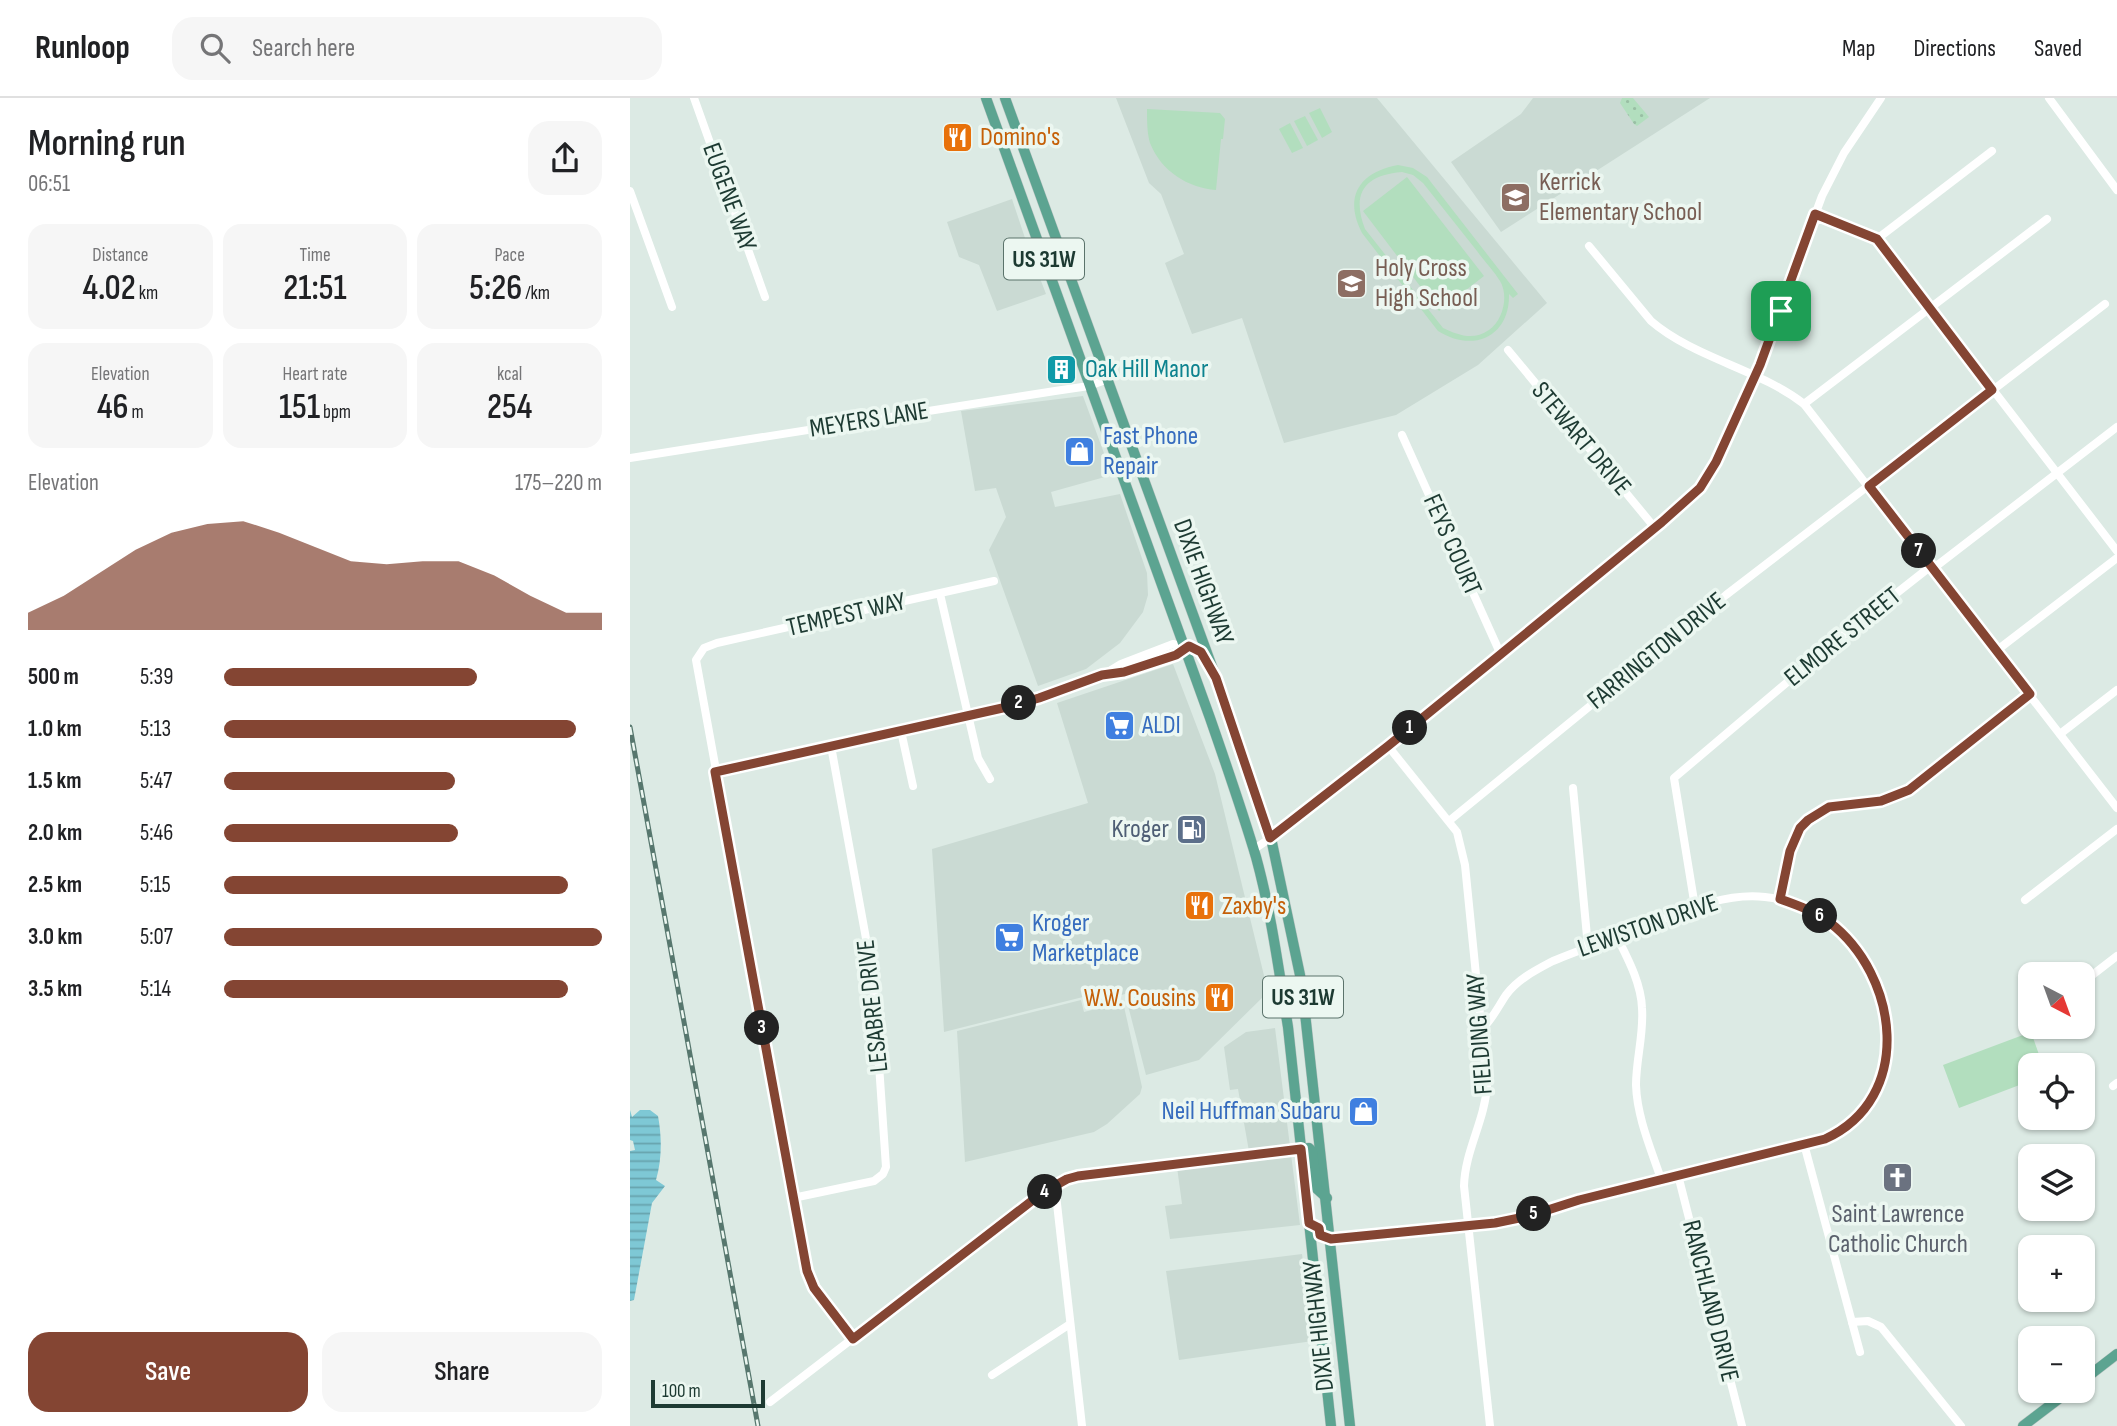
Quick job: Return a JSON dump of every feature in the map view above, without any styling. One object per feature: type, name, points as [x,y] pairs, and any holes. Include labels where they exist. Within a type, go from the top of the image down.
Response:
[{"type":"main road","name":"DIXIE HIGHWAY","points":[[986,98],[1185,648],[1253,850],[1283,995],[1331,1426]]},
{"type":"main road","name":"DIXIE HIGHWAY","points":[[1005,98],[1216,678],[1270,838],[1300,975],[1327,1198],[1350,1426]]},
{"type":"main road","points":[[1185,648],[1189,646],[1201,652],[1216,678]]},
{"type":"main road","points":[[1301,1149],[1309,1148],[1312,1151],[1317,1189],[1327,1198]]},
{"type":"main road","points":[[1309,1223],[1319,1228],[1320,1235],[1331,1239]]},
{"type":"main road","points":[[2095,1371],[2117,1354]]},
{"type":"main road","points":[[2023,1426],[2053,1403]]},
{"type":"street","name":"EUGENE WAY","points":[[694,98],[765,297]]},
{"type":"street","points":[[1253,850],[1388,746],[1655,528],[1707,478],[1755,376],[1815,214],[1837,165],[1881,98]]},
{"type":"street","points":[[2049,98],[2117,191]]},
{"type":"street","points":[[1877,239],[1992,151]]},
{"type":"street","points":[[630,191],[672,307]]},
{"type":"street","points":[[1815,214],[1877,239],[2117,551]]},
{"type":"street","points":[[1804,404],[2047,219]]},
{"type":"street","points":[[1589,246],[1659,328],[1778,386],[1804,404],[2117,808]]},
{"type":"street","name":"FARRINGTON DRIVE","points":[[1449,821],[1661,647],[2105,304]]},
{"type":"street","name":"STEWART DRIVE","points":[[1508,350],[1655,528]]},
{"type":"street","name":"MEYERS LANE","points":[[630,458],[1089,386],[1108,379]]},
{"type":"street","name":"ELMORE STREET","points":[[1695,907],[1674,778],[1837,640],[2117,427]]},
{"type":"street","name":"FEYS COURT","points":[[1402,435],[1501,654]]},
{"type":"street","points":[[1996,651],[2117,558]]},
{"type":"street","name":"TEMPEST WAY","points":[[715,772],[696,667],[696,660],[707,646],[994,581]]},
{"type":"street","points":[[940,594],[978,758],[990,779]]},
{"type":"street","points":[[853,1339],[814,1288],[809,1277],[715,772],[1039,698],[1102,675],[1124,672],[1176,655],[1185,648]]},
{"type":"street","points":[[2060,734],[2117,690]]},
{"type":"street","points":[[1780,899],[1790,851],[1800,828],[1808,820],[1829,807],[1881,801],[1909,790],[2030,694]]},
{"type":"street","points":[[901,731],[913,786]]},
{"type":"street","name":"LESABRE DRIVE","points":[[793,1198],[874,1181],[883,1174],[886,1167],[873,977],[831,746]]},
{"type":"street","name":"FIELDING WAY","points":[[1388,746],[1457,832],[1463,853],[1487,1085],[1482,1118],[1465,1164],[1464,1186],[1490,1426]]},
{"type":"street","points":[[1573,788],[1588,947]]},
{"type":"street","points":[[2025,900],[2117,829]]},
{"type":"street","name":"LEWISTON DRIVE","points":[[1331,1239],[1516,1219],[1579,1200],[1804,1144],[1838,1133],[1854,1121],[1868,1105],[1885,1060],[1887,1038],[1882,998],[1874,978],[1848,940],[1815,913],[1780,899],[1739,897],[1695,907],[1534,970],[1519,981],[1483,1028]]},
{"type":"street","points":[[1617,937],[1640,992],[1642,1019],[1636,1086],[1639,1108],[1661,1179]]},
{"type":"street","points":[[2095,973],[2117,956]]},
{"type":"street","points":[[1804,1144],[1860,1352]]},
{"type":"street","points":[[770,1402],[1042,1193],[1067,1179],[1105,1171],[1301,1149]]},
{"type":"street","name":"RANCHLAND DRIVE","points":[[1678,1175],[1742,1426]]},
{"type":"street","points":[[1055,1186],[1082,1426]]},
{"type":"street","points":[[1852,1322],[1868,1321],[1881,1327],[1962,1426]]},
{"type":"street","points":[[992,1375],[1070,1324]]},
{"type":"shaded area","name":"Holy Cross High School","points":[[1116,98],[1377,98],[1547,303],[1478,365],[1396,415],[1284,443],[1242,318],[1192,334],[1165,263],[1184,254],[1161,194],[1149,183]]},
{"type":"shaded area","name":"Kerrick Elementary School","points":[[1533,98],[1710,98],[1501,232],[1451,162],[1521,114]]},
{"type":"shaded area","points":[[1012,199],[1032,259],[1015,265],[1020,279],[1038,273],[1046,294],[997,311],[979,265],[959,257],[947,222]]},
{"type":"shaded area","points":[[1083,396],[1112,475],[1051,492],[1055,507],[1120,494],[1147,573],[1148,595],[1143,612],[1120,643],[1086,669],[1038,686],[989,550],[1006,517],[996,488],[975,491],[961,411]]},
{"type":"shaded area","points":[[1173,664],[1215,774],[1268,992],[1199,1060],[1146,1075],[1125,994],[1085,1005],[1083,997],[944,1032],[932,849],[1088,803],[1057,703]]},
{"type":"shaded area","points":[[1081,1000],[1084,1012],[1123,1002],[1142,1087],[1140,1094],[1107,1124],[1094,1132],[965,1162],[957,1031]]},
{"type":"shaded area","points":[[1275,1028],[1300,1225],[1170,1239],[1165,1206],[1182,1204],[1177,1167],[1250,1157],[1238,1089],[1230,1090],[1224,1047],[1246,1032]]},
{"type":"shaded area","points":[[1302,1254],[1313,1341],[1179,1360],[1166,1271]]},
{"type":"green space","points":[[1622,98],[1633,98],[1649,117],[1637,126],[1634,124],[1620,103]]},
{"type":"green space","points":[[1320,108],[1332,132],[1322,138],[1309,113]]},
{"type":"green space","points":[[1147,109],[1220,113],[1225,119],[1216,190],[1186,182],[1161,162],[1150,143]]},
{"type":"green space","points":[[1305,116],[1318,140],[1307,146],[1294,121]]},
{"type":"green space","points":[[1290,123],[1303,148],[1292,153],[1279,129]]},
{"type":"green space","points":[[1398,165],[1413,168],[1427,177],[1518,294],[1513,298],[1509,294],[1508,309],[1503,321],[1487,337],[1464,341],[1438,331],[1362,233],[1354,208],[1355,197],[1365,180],[1385,168]],"holes":[[[1402,172],[1413,175],[1423,183],[1503,287],[1501,314],[1494,326],[1483,333],[1466,336],[1443,328],[1365,229],[1360,205],[1364,188],[1370,182],[1389,174]]]},
{"type":"green space","points":[[1407,177],[1484,276],[1439,311],[1363,211]]},
{"type":"green space","points":[[2018,1037],[2018,1040],[2034,1040],[2038,1053],[2018,1053],[2018,1086],[1959,1108],[1943,1065]]},
{"type":"water","points":[[630,1110],[632,1117],[640,1110],[650,1110],[658,1116],[661,1148],[656,1180],[665,1186],[652,1203],[634,1300],[630,1301],[630,1151],[635,1150],[633,1141],[630,1140]]},
{"type":"railway","points":[[630,727],[758,1426]]},
{"type":"place","name":"Domino's","points":[[957,137]]},
{"type":"place","name":"Kerrick Elementary School","points":[[1516,197]]},
{"type":"place","name":"Holy Cross High School","points":[[1352,283]]},
{"type":"place","name":"Oak Hill Manor","points":[[1062,369]]},
{"type":"place","name":"Fast Phone Repair","points":[[1080,451]]},
{"type":"place","name":"ALDI","points":[[1119,725]]},
{"type":"place","name":"Kroger","points":[[1192,829]]},
{"type":"place","name":"Zaxby's","points":[[1199,906]]},
{"type":"place","name":"Kroger Marketplace","points":[[1009,938]]},
{"type":"place","name":"W.W. Cousins","points":[[1219,998]]},
{"type":"place","name":"Neil Huffman Subaru","points":[[1364,1111]]},
{"type":"place","name":"Saint Lawrence Catholic Church","points":[[1898,1178]]},
{"type":"route","points":[[1815,214],[1877,239],[1992,390],[1869,486],[2030,694],[1909,790],[1881,801],[1829,807],[1802,825],[1793,842],[1780,899],[1815,913],[1841,933],[1865,963],[1882,998],[1887,1038],[1885,1060],[1874,1095],[1861,1114],[1846,1128],[1825,1139],[1579,1200],[1529,1216],[1495,1223],[1331,1239],[1320,1235],[1319,1228],[1309,1223],[1301,1149],[1078,1176],[1042,1193],[853,1339],[814,1288],[807,1271],[715,772],[1007,707],[1102,675],[1124,672],[1176,655],[1189,646],[1201,652],[1216,678],[1270,838],[1388,746],[1648,534],[1700,488],[1716,462],[1781,311],[1815,214]]}]
